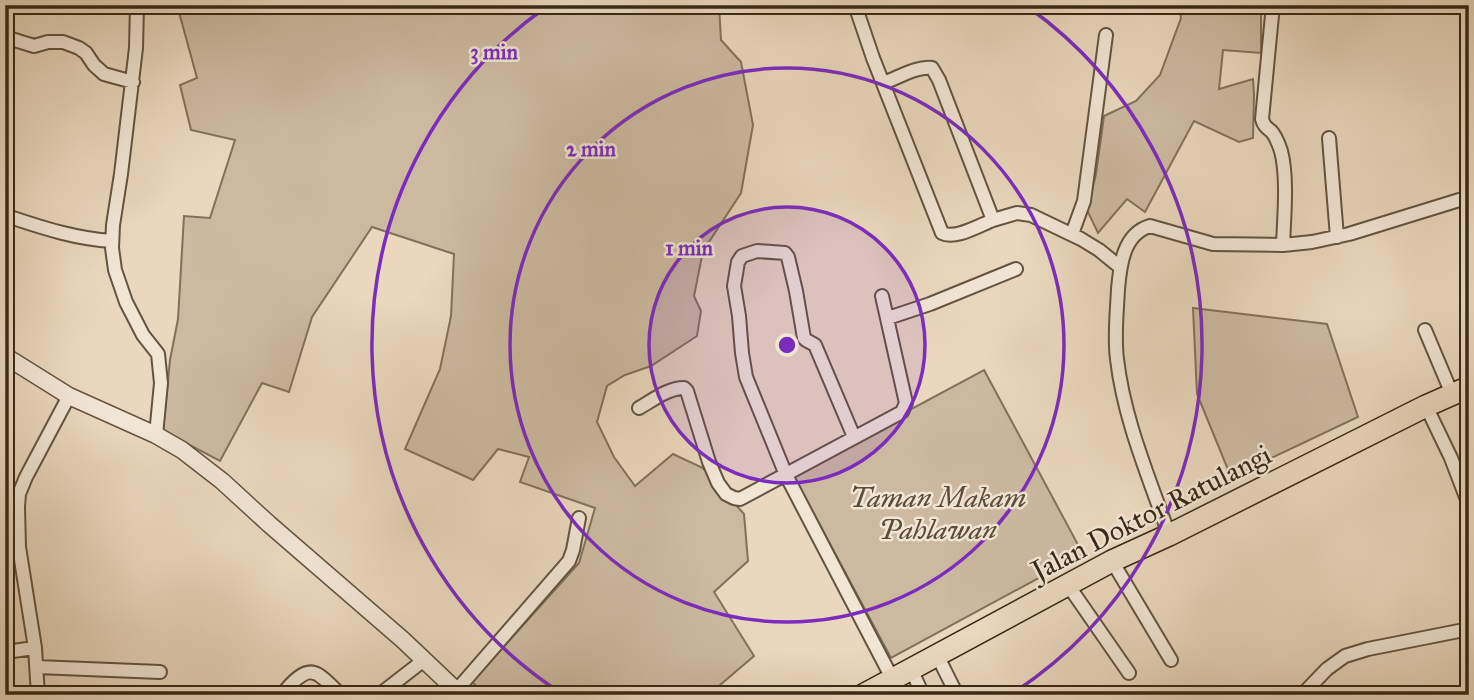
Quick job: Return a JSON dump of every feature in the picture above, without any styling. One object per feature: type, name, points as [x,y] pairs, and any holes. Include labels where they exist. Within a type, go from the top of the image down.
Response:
[{"type":"highway","name":"Jalan Doktor Ratulangi","points":[[863,695],[1112,561],[1461,391]]},
{"type":"street","points":[[137,5],[133,82],[113,241],[115,270],[126,302],[143,335],[156,350],[159,358],[161,383],[156,435]]},
{"type":"street","points":[[870,5],[855,7],[942,233],[946,236],[955,235],[993,220],[1021,213],[1072,234],[1099,250],[1120,267]]},
{"type":"street","points":[[1273,5],[1262,119],[1265,128],[1276,137],[1282,158],[1283,245]]},
{"type":"street","points":[[1072,234],[1084,201],[1106,35]]},
{"type":"street","points":[[5,37],[34,46],[63,42],[86,53],[104,74],[133,82]]},
{"type":"street","points":[[883,83],[920,69],[932,68],[993,220]]},
{"type":"street","points":[[1329,138],[1337,237]]},
{"type":"street","points":[[1169,535],[1129,417],[1120,381],[1116,335],[1120,267],[1124,253],[1135,234],[1150,226],[1213,244],[1283,245],[1312,242],[1469,197]]},
{"type":"street","points":[[13,218],[87,239],[113,241]]},
{"type":"street","points":[[854,437],[815,345],[804,338],[788,257],[785,253],[757,251],[742,256],[738,262],[734,286],[746,377],[786,474],[902,674],[923,695]]},
{"type":"street","points":[[888,318],[1016,269]]},
{"type":"street","points":[[639,408],[676,388],[684,388],[718,483],[722,490],[740,499],[905,408],[882,296]]},
{"type":"street","points":[[1425,330],[1461,391]]},
{"type":"street","points":[[5,356],[69,396],[156,435],[182,450],[222,481],[458,693],[569,561],[579,518]]},
{"type":"street","points":[[38,695],[35,648],[19,547],[19,494],[69,396]]},
{"type":"street","points":[[1426,406],[1451,458],[1469,505]]},
{"type":"street","points":[[1112,561],[1171,660]]},
{"type":"street","points":[[1068,585],[1129,673]]},
{"type":"street","points":[[1302,695],[1327,669],[1345,656],[1469,629]]},
{"type":"street","points":[[5,652],[35,648]]},
{"type":"street","points":[[937,655],[957,695]]},
{"type":"street","points":[[379,695],[424,660]]},
{"type":"street","points":[[37,667],[160,672]]},
{"type":"street","points":[[282,695],[301,676],[315,673],[341,695]]},
{"type":"green space","points":[[177,5],[719,5],[721,40],[741,62],[753,125],[741,193],[703,251],[694,296],[701,311],[697,336],[651,366],[625,375],[607,386],[597,422],[614,457],[635,486],[673,454],[703,468],[744,514],[748,561],[714,592],[754,656],[720,685],[725,695],[486,695],[472,682],[579,563],[595,508],[520,482],[529,457],[498,449],[473,480],[405,449],[440,369],[451,316],[454,254],[372,227],[312,317],[289,392],[262,383],[220,461],[163,431],[170,360],[178,319],[184,216],[210,218],[235,140],[191,130],[180,85],[197,78]]},
{"type":"green space","points":[[1179,5],[1247,5],[1261,14],[1261,53],[1223,50],[1219,89],[1253,79],[1253,138],[1239,142],[1194,121],[1145,212],[1127,199],[1098,233],[1087,210],[1096,174],[1104,116],[1136,101],[1160,75],[1181,18]]},
{"type":"green space","points":[[1193,308],[1327,324],[1358,417],[1231,477],[1197,394]]},
{"type":"green space","name":"Taman Makam Pahlawan","points":[[984,370],[1083,554],[891,658],[792,473]]}]
